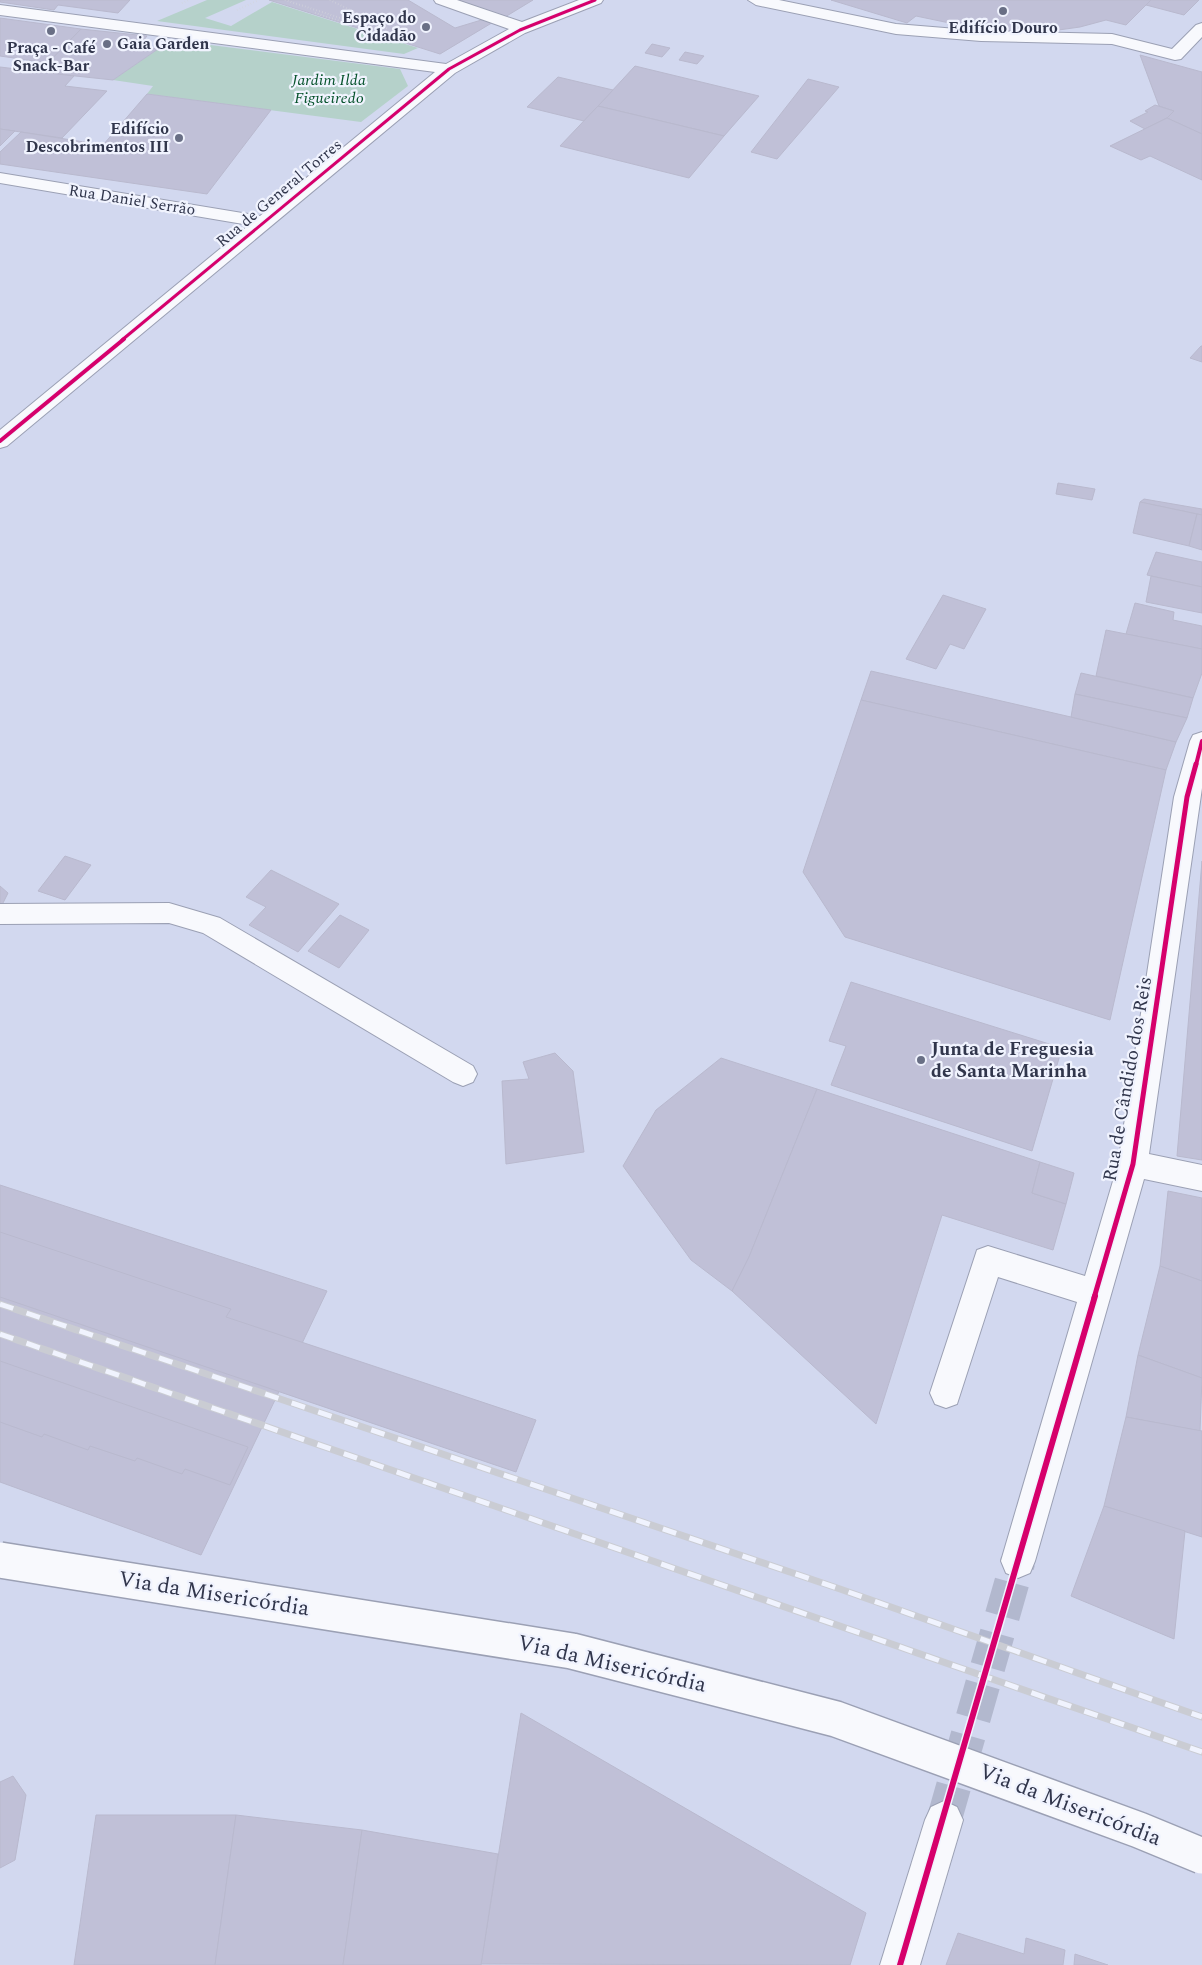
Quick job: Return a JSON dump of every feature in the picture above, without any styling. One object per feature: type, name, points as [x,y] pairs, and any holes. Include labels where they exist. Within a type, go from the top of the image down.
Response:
[{"type":"street","points":[[442,0],[523,28]]},
{"type":"street","name":"Rua de General Torres","points":[[0,441],[449,69],[483,47],[523,28],[595,0]]},
{"type":"street","points":[[756,0],[809,2],[927,31]]},
{"type":"street","points":[[782,2],[896,29],[980,36],[1112,39],[1176,55],[1202,28]]},
{"type":"street","points":[[0,10],[449,69]]},
{"type":"street","name":"Rua Daniel Serrão","points":[[0,178],[264,222]]},
{"type":"street","name":"Rua de Cândido dos Reis","points":[[1018,1561],[1133,1164],[1188,797],[1202,741]]},
{"type":"street","points":[[0,914],[169,913],[211,925],[463,1074]]},
{"type":"street","points":[[1133,1164],[1202,1178]]},
{"type":"street","points":[[946,1393],[988,1260],[1095,1293]]},
{"type":"street","name":"Via da Misericórdia","points":[[0,1560],[572,1651],[836,1719],[1140,1830],[1202,1856]]},
{"type":"street","points":[[900,1965],[944,1820]]},
{"type":"path","points":[[242,8],[259,0]]},
{"type":"path","points":[[285,0],[366,26]]},
{"type":"path","points":[[330,0],[389,30]]},
{"type":"green space","points":[[207,0],[246,0],[205,18],[231,26],[272,2],[418,48],[404,54],[157,21]]},
{"type":"green space","name":"Jardim Ilda Figueiredo","points":[[171,40],[400,69],[408,86],[361,122],[147,94],[153,86],[113,80]]},
{"type":"building","points":[[0,0],[130,0],[118,13],[58,5],[54,10],[0,2]]},
{"type":"building","points":[[269,0],[408,0],[455,28],[488,18],[495,21],[440,54]]},
{"type":"building","points":[[458,0],[533,0],[505,17]]},
{"type":"building","name":"Edifício Douro","points":[[831,0],[1151,0],[1126,25],[1106,20],[1080,27],[1037,33],[983,30],[916,16],[907,23]]},
{"type":"building","points":[[1151,0],[1199,0],[1184,15],[1146,5]]},
{"type":"building","points":[[0,18],[81,29],[48,63],[0,56]]},
{"type":"building","points":[[81,29],[147,36],[139,46],[158,49],[113,80],[29,71],[38,62],[48,63]]},
{"type":"building","points":[[652,44],[670,48],[662,57],[645,53]]},
{"type":"building","points":[[685,52],[704,56],[697,64],[679,60]]},
{"type":"building","points":[[1140,55],[1202,72],[1202,134],[1167,118],[1174,111],[1159,106]]},
{"type":"building","points":[[635,66],[759,96],[724,136],[598,106]]},
{"type":"building","points":[[0,67],[74,76],[65,86],[107,91],[62,138],[0,129]]},
{"type":"building","points":[[558,77],[613,90],[584,121],[527,107]]},
{"type":"building","points":[[808,79],[839,87],[777,159],[751,152]]},
{"type":"building","name":"Edifício Descobrimentos III","points":[[147,94],[271,110],[207,194],[0,164],[0,152],[21,132],[103,145]]},
{"type":"building","points":[[1155,105],[1174,111],[1167,118],[1145,129],[1130,121],[1148,112],[1145,111]]},
{"type":"building","points":[[598,106],[724,136],[689,178],[560,146]]},
{"type":"building","points":[[1167,118],[1202,134],[1202,180],[1150,156],[1141,160],[1110,146]]},
{"type":"building","points":[[0,129],[15,131],[0,146]]},
{"type":"building","points":[[1201,346],[1202,362],[1190,358]]},
{"type":"building","points":[[1058,483],[1095,489],[1092,500],[1056,494]]},
{"type":"building","points":[[1144,499],[1202,509],[1202,515],[1140,502]]},
{"type":"building","points":[[1140,502],[1197,514],[1189,546],[1133,533]]},
{"type":"building","points":[[1197,514],[1202,515],[1202,550],[1189,546]]},
{"type":"building","points":[[1156,552],[1202,562],[1202,587],[1147,575]]},
{"type":"building","points":[[1151,576],[1202,587],[1202,613],[1146,602]]},
{"type":"building","points":[[943,595],[986,609],[964,649],[950,644],[936,669],[906,659]]},
{"type":"building","points":[[1135,603],[1174,612],[1173,620],[1202,626],[1202,649],[1126,634]]},
{"type":"building","points":[[1106,630],[1202,649],[1202,673],[1193,698],[1096,676]]},
{"type":"building","points":[[871,671],[1176,742],[1166,770],[861,700]]},
{"type":"building","points":[[1081,673],[1193,698],[1187,718],[1075,694]]},
{"type":"building","points":[[1075,694],[1187,718],[1176,742],[1071,717]]},
{"type":"building","points":[[861,700],[1166,770],[1110,1020],[845,937],[803,872]]},
{"type":"building","points":[[65,856],[91,865],[65,900],[38,891]]},
{"type":"building","points":[[1202,861],[1202,1160],[1177,1156]]},
{"type":"building","points":[[271,870],[339,904],[298,952],[249,925],[266,907],[246,897]]},
{"type":"building","points":[[0,886],[8,893],[2,905],[0,905]]},
{"type":"building","points":[[340,915],[369,930],[339,968],[308,951]]},
{"type":"building","points":[[851,982],[1062,1048],[1032,1151],[831,1085],[846,1046],[829,1041]]},
{"type":"building","points":[[555,1053],[573,1071],[584,1152],[506,1164],[502,1081],[529,1079],[523,1062]]},
{"type":"building","points":[[721,1058],[817,1089],[749,1257],[732,1291],[691,1260],[623,1166],[656,1110]]},
{"type":"building","points":[[817,1089],[1040,1162],[1032,1193],[1066,1204],[1053,1250],[942,1215],[876,1424],[732,1291],[749,1257]]},
{"type":"building","points":[[1040,1162],[1074,1173],[1066,1204],[1032,1193]]},
{"type":"building","points":[[0,1185],[327,1291],[201,1555],[0,1482]]},
{"type":"building","points":[[1168,1191],[1202,1198],[1202,1281],[1160,1266]]},
{"type":"building","points":[[0,1232],[231,1309],[226,1317],[536,1420],[516,1472],[0,1297]]},
{"type":"building","points":[[1160,1266],[1202,1281],[1202,1378],[1138,1355]]},
{"type":"building","points":[[1138,1355],[1202,1378],[1200,1431],[1126,1417]]},
{"type":"building","points":[[0,1361],[248,1447],[230,1485],[185,1469],[182,1474],[137,1458],[135,1461],[90,1446],[88,1450],[44,1434],[42,1437],[0,1422]]},
{"type":"building","points":[[1126,1417],[1202,1431],[1202,1537],[1104,1506]]},
{"type":"building","points":[[1104,1506],[1185,1531],[1174,1639],[1071,1596]]},
{"type":"building","points":[[521,1713],[866,1913],[850,1965],[481,1964]]},
{"type":"building","points":[[13,1776],[26,1795],[15,1860],[0,1868],[0,1782]]},
{"type":"building","points":[[96,1815],[236,1815],[215,1965],[74,1965]]},
{"type":"building","points":[[236,1815],[362,1830],[343,1965],[215,1965]]},
{"type":"building","points":[[362,1830],[498,1854],[481,1965],[343,1965]]},
{"type":"building","points":[[958,1933],[1024,1954],[1026,1938],[1065,1950],[1063,1965],[946,1965]]},
{"type":"building","points":[[1075,1954],[1108,1965],[1074,1965]]},
{"type":"tunnel","points":[[944,1820],[1018,1561]]},
{"type":"railway","points":[[0,1304],[840,1589],[1202,1717]]},
{"type":"railway","points":[[0,1334],[1202,1752]]},
{"type":"cycle path","points":[[0,441],[449,69],[484,48],[520,30],[557,13],[595,0]]},
{"type":"cycle path","points":[[900,1965],[944,1820],[1133,1164],[1187,797],[1202,741]]},
{"type":"place","name":"Edifício Douro","points":[[1003,11]]},
{"type":"place","name":"Espaço do Cidadão","points":[[426,27]]},
{"type":"place","name":"Praça - Café Snack-Bar","points":[[51,31]]},
{"type":"place","name":"Gaia Garden","points":[[107,44]]},
{"type":"place","name":"Edifício Descobrimentos III","points":[[179,138]]},
{"type":"place","name":"Junta de Freguesia de Santa Marinha","points":[[921,1060]]}]
